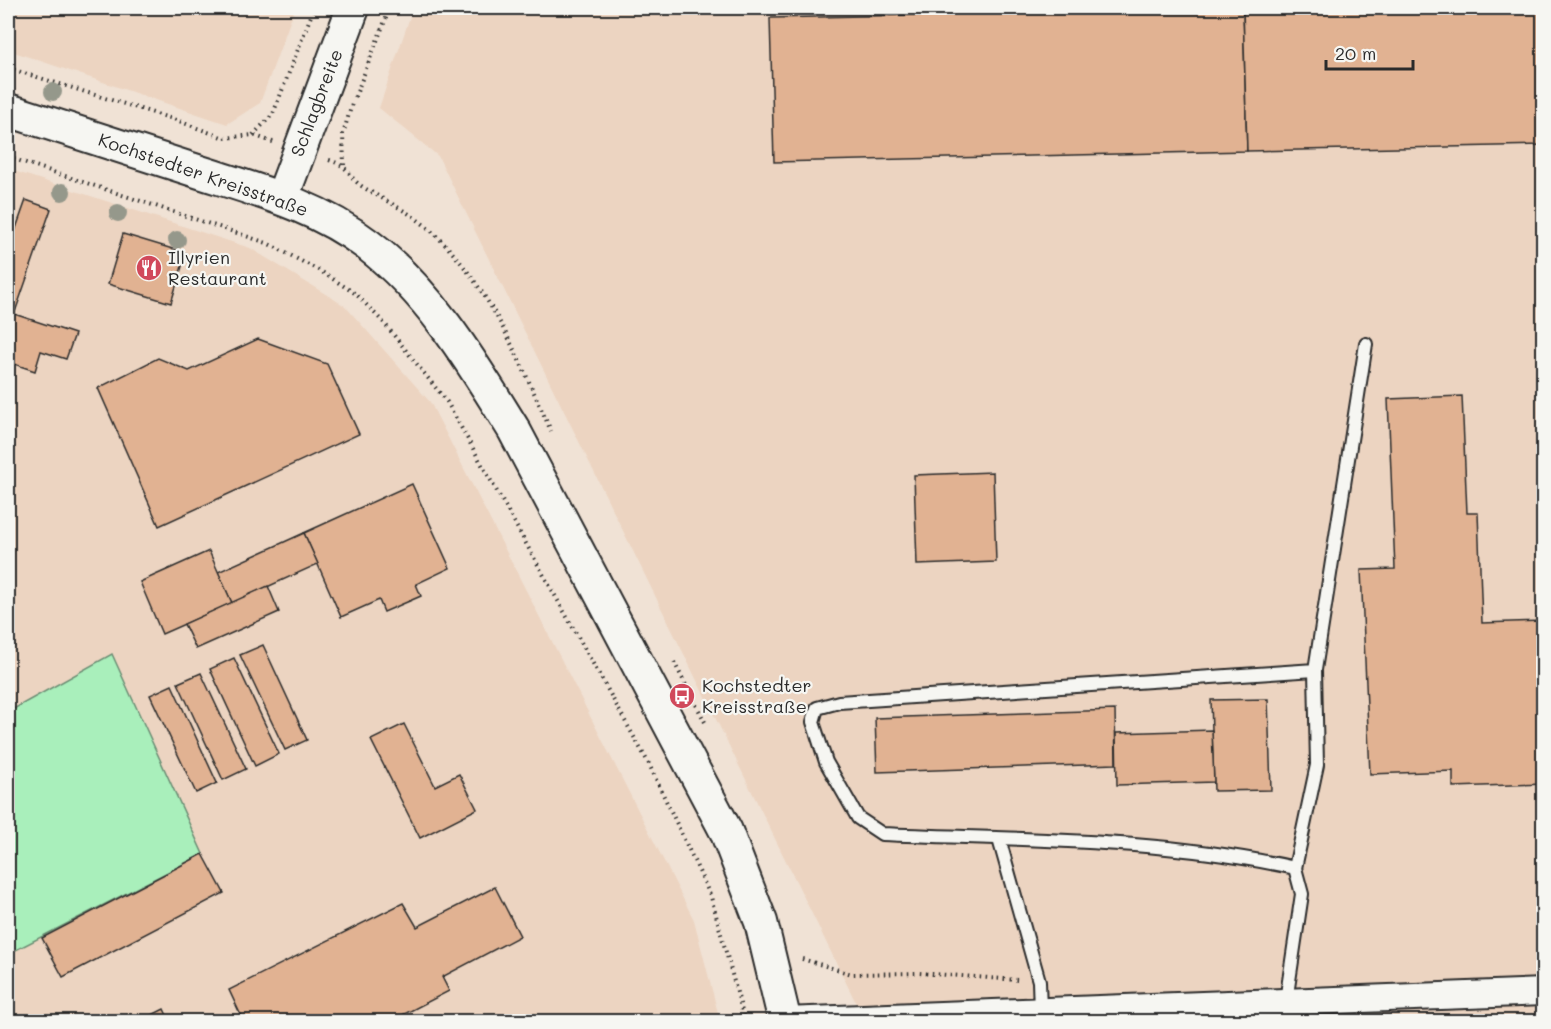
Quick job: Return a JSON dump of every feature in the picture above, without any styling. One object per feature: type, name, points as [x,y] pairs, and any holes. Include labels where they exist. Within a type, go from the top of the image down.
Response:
[{"type":"street","name":"Schlagbreite","points":[[282,198],[353,8]]},
{"type":"street","name":"Kochstedter Kreisstraße","points":[[8,110],[282,198],[328,218],[368,245],[394,267],[433,310],[514,430],[726,831],[761,922],[785,1021]]},
{"type":"street","points":[[785,1021],[1544,992]]},
{"type":"lane","points":[[1286,1001],[1302,894],[1295,868],[1317,765],[1315,670],[1366,344]]},
{"type":"lane","points":[[1295,868],[1251,858],[1127,844],[882,834],[858,818],[826,762],[813,722],[817,708],[839,702],[1315,670]]},
{"type":"lane","points":[[999,839],[1039,981],[1040,1011]]},
{"type":"lane","points":[[769,1022],[785,1021]]},
{"type":"path","points":[[8,68],[176,120],[224,138],[253,135],[273,114],[314,8]]},
{"type":"path","points":[[345,165],[343,134],[390,8]]},
{"type":"path","points":[[8,157],[267,243],[322,272],[356,294],[385,324],[447,402],[648,762],[711,897],[744,1022]]},
{"type":"path","points":[[802,959],[852,974],[919,973],[1039,981]]},
{"type":"shaded area","points":[[8,8],[295,8],[260,103],[227,124],[8,50]]},
{"type":"shaded area","points":[[413,8],[1543,8],[1543,1021],[865,1021],[438,156],[379,108]]},
{"type":"shaded area","points":[[8,169],[250,248],[345,306],[430,402],[694,920],[720,1021],[8,1021]]},
{"type":"green space","points":[[112,654],[203,854],[8,954],[8,712]]},
{"type":"building","points":[[1243,8],[1247,151],[774,162],[770,18]]},
{"type":"building","points":[[1243,8],[1544,8],[1544,145],[1247,151]]},
{"type":"building","points":[[26,200],[51,209],[14,315],[8,312],[8,251]]},
{"type":"building","points":[[123,234],[186,253],[171,303],[108,284]]},
{"type":"building","points":[[8,312],[75,334],[66,359],[41,351],[35,371],[8,362]]},
{"type":"building","points":[[258,339],[327,364],[359,434],[159,526],[98,388],[158,358],[189,371]]},
{"type":"building","points":[[1462,396],[1467,513],[1478,513],[1482,623],[1544,621],[1544,784],[1453,787],[1453,771],[1370,774],[1361,570],[1395,569],[1388,399]]},
{"type":"building","points":[[993,472],[996,562],[917,565],[914,475]]},
{"type":"building","points":[[412,484],[450,568],[416,584],[421,596],[384,612],[379,600],[341,617],[304,533]]},
{"type":"building","points":[[304,533],[318,564],[232,603],[218,572]]},
{"type":"building","points":[[209,551],[232,603],[162,634],[140,582]]},
{"type":"building","points":[[268,586],[279,612],[196,649],[184,624]]},
{"type":"building","points":[[263,645],[307,740],[285,750],[240,655]]},
{"type":"building","points":[[234,658],[279,754],[255,766],[210,669]]},
{"type":"building","points":[[201,673],[246,769],[223,780],[178,683]]},
{"type":"building","points":[[172,685],[217,783],[196,793],[150,695]]},
{"type":"building","points":[[1268,699],[1271,790],[1214,791],[1211,700]]},
{"type":"building","points":[[1115,710],[1116,764],[877,772],[875,718]]},
{"type":"building","points":[[404,724],[435,786],[459,774],[477,809],[420,838],[371,740]]},
{"type":"building","points":[[1212,730],[1214,782],[1117,785],[1116,733]]},
{"type":"building","points":[[203,854],[224,893],[63,977],[42,938]]},
{"type":"building","points":[[495,887],[520,936],[442,977],[449,991],[389,1022],[244,1022],[229,990],[403,903],[417,927]]},
{"type":"building","points":[[164,1009],[170,1022],[138,1022]]},
{"type":"place","name":"Illyrien Restaurant","points":[[149,268]]},
{"type":"place","name":"Kochstedter Kreisstraße","points":[[682,696]]}]
